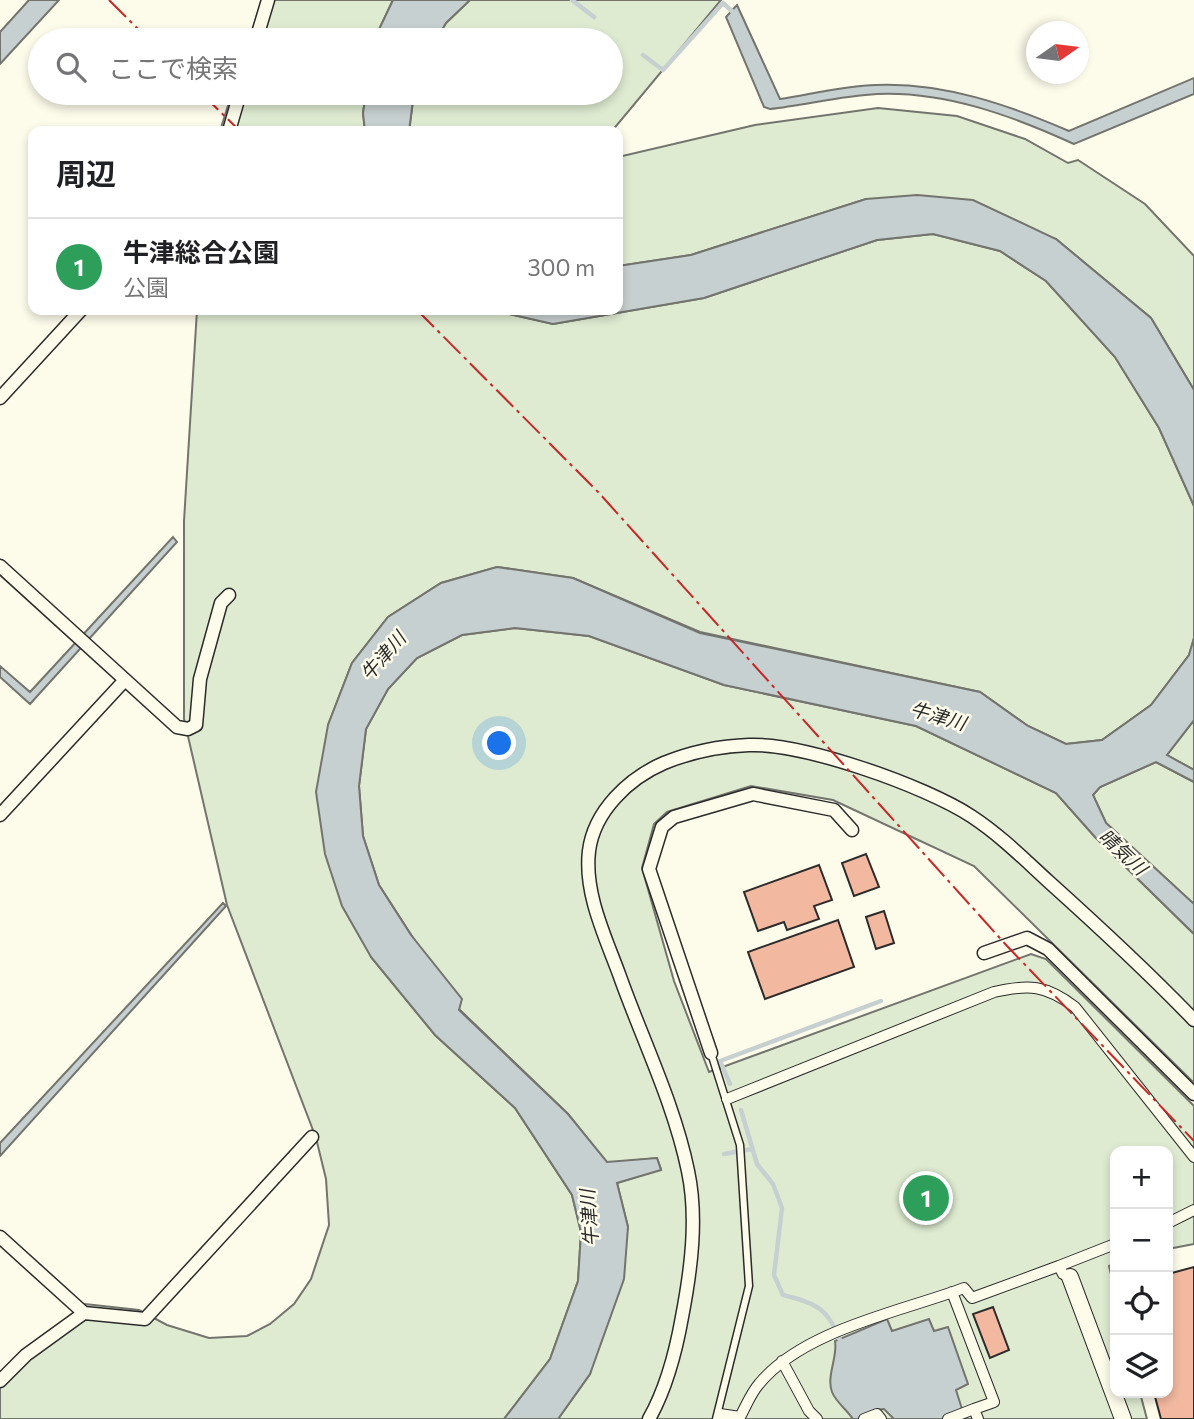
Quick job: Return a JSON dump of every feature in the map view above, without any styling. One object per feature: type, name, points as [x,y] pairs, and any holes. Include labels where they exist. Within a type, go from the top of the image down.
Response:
[{"type":"street","points":[[260,28],[268,0]]},
{"type":"street","points":[[230,126],[237,105]]},
{"type":"street","points":[[0,398],[76,315]]},
{"type":"street","points":[[0,566],[177,727],[188,729],[196,725],[200,680],[221,603],[229,595]]},
{"type":"street","points":[[0,815],[124,681]]},
{"type":"street","points":[[649,1419],[677,1349],[687,1290],[692,1237],[689,1174],[677,1128],[589,884],[589,850],[598,823],[615,797],[647,771],[689,753],[751,745],[844,762],[914,788],[970,815],[1017,849],[1122,946],[1194,1020]]},
{"type":"street","points":[[711,1054],[649,869],[662,827],[674,817],[752,794],[834,810],[852,830]]},
{"type":"street","points":[[984,953],[1027,939],[1048,949],[1194,1094]]},
{"type":"street","points":[[727,1099],[994,992],[1025,985],[1057,993],[1075,1007],[1194,1157]]},
{"type":"street","points":[[0,1237],[84,1313],[145,1319],[312,1137]]},
{"type":"street","points":[[1173,1220],[1194,1210]]},
{"type":"street","points":[[718,1416],[740,1417],[758,1385],[782,1361],[828,1336],[964,1288],[972,1298],[1065,1272],[1110,1247]]},
{"type":"street","points":[[1065,1272],[1124,1419]]},
{"type":"street","points":[[948,1419],[976,1414],[994,1402],[952,1292]]},
{"type":"street","points":[[0,1381],[26,1355],[84,1313]]},
{"type":"street","points":[[782,1361],[809,1411],[817,1419]]},
{"type":"street","points":[[864,1419],[879,1417]]},
{"type":"lane","points":[[711,1054],[740,1145],[750,1286],[718,1416]]},
{"type":"green space","points":[[262,0],[393,0],[380,28],[253,28]]},
{"type":"green space","points":[[470,0],[721,0],[616,126],[410,126],[412,105],[623,105],[623,28],[443,28]]},
{"type":"green space","points":[[228,105],[364,105],[364,126],[222,126]]},
{"type":"green space","points":[[878,108],[957,116],[1025,139],[1068,163],[1078,160],[1145,204],[1194,256],[1194,390],[1151,318],[1056,239],[866,199],[691,255],[623,265],[623,156],[755,125]]},
{"type":"green space","points":[[933,234],[1000,251],[1046,281],[1115,357],[1159,428],[1194,506],[1194,638],[1189,655],[1151,705],[1102,740],[1066,744],[1028,726],[980,692],[700,632],[573,578],[497,567],[441,583],[388,617],[352,663],[328,725],[371,957],[435,1035],[515,1108],[572,1195],[581,1232],[578,1281],[550,1359],[504,1419],[0,1419],[0,1375],[18,1356],[85,1304],[139,1310],[167,1325],[209,1338],[247,1336],[270,1324],[294,1304],[311,1279],[329,1225],[326,1179],[316,1138],[227,905],[184,719],[184,521],[197,315],[514,315],[553,324],[605,315],[623,315],[623,312],[704,298],[877,240]]},
{"type":"green space","points":[[515,628],[589,636],[724,685],[916,726],[1056,793],[1095,837],[1194,934],[1194,1083],[974,866],[833,800],[751,786],[667,812],[654,824],[642,868],[674,981],[709,1072],[1031,954],[1046,959],[1194,1106],[1194,1244],[1173,1248],[1173,1146],[1110,1146],[1110,1398],[1141,1398],[1147,1419],[558,1419],[590,1374],[628,1227],[617,1183],[661,1169],[657,1158],[607,1163],[568,1114],[459,1009],[379,885],[363,836],[359,786],[366,729],[388,689],[417,658],[462,635]]},
{"type":"green space","points":[[1194,720],[1194,770],[1167,755]]},
{"type":"green space","points":[[1156,762],[1194,782],[1194,904],[1106,823],[1093,795],[1100,787]]},
{"type":"water","points":[[29,0],[59,0],[33,28],[28,28],[28,34],[0,64],[0,32]]},
{"type":"water","points":[[393,0],[470,0],[443,28],[380,28]]},
{"type":"water","points":[[737,5],[780,99],[864,86],[926,87],[999,104],[1069,131],[1194,78],[1194,94],[1074,144],[978,107],[902,94],[864,95],[770,109],[764,107],[726,17]]},
{"type":"water","points":[[364,105],[412,105],[410,126],[364,126]]},
{"type":"water","points":[[917,195],[973,200],[1056,239],[1151,318],[1194,390],[1194,506],[1159,428],[1115,357],[1046,281],[1000,251],[933,234],[877,240],[704,298],[623,312],[623,265],[691,255],[866,199]]},
{"type":"water","points":[[514,315],[605,315],[553,324]]},
{"type":"water","points":[[173,537],[177,542],[30,704],[0,677],[0,666],[30,692]]},
{"type":"water","points":[[497,567],[573,578],[700,633],[980,692],[1028,726],[1066,744],[1102,740],[1151,705],[1189,655],[1194,638],[1194,720],[1167,755],[1194,770],[1194,782],[1156,762],[1100,787],[1093,795],[1106,823],[1194,904],[1194,934],[1095,837],[1056,793],[916,726],[724,685],[589,636],[515,628],[462,635],[417,658],[388,689],[366,729],[359,786],[363,836],[379,885],[411,935],[462,999],[459,1010],[568,1114],[607,1162],[657,1158],[661,1170],[617,1183],[628,1227],[624,1279],[590,1374],[558,1419],[504,1419],[550,1359],[578,1281],[581,1232],[572,1195],[515,1108],[435,1035],[371,957],[342,906],[325,854],[316,792],[328,725],[352,663],[388,617],[441,583]]},
{"type":"water","points":[[223,903],[226,906],[0,1156],[0,1143]]},
{"type":"water","points":[[887,1319],[892,1331],[929,1319],[934,1331],[948,1327],[968,1384],[956,1390],[962,1409],[956,1419],[894,1419],[884,1409],[874,1410],[873,1419],[853,1419],[836,1399],[830,1380],[835,1341]]},
{"type":"building","points":[[866,854],[879,887],[854,896],[842,863]]},
{"type":"building","points":[[819,865],[832,900],[814,906],[819,919],[787,930],[784,922],[758,931],[744,892]]},
{"type":"building","points":[[884,911],[894,943],[876,949],[866,917]]},
{"type":"building","points":[[838,920],[854,967],[765,999],[748,952]]},
{"type":"building","points":[[1194,1267],[1194,1419],[1161,1419],[1155,1398],[1173,1398],[1173,1273]]},
{"type":"building","points":[[993,1307],[1009,1350],[990,1358],[973,1314]]},
{"type":"waterway","points":[[572,0],[594,17]]},
{"type":"waterway","points":[[643,55],[663,70],[723,3],[734,13]]},
{"type":"waterway","points":[[730,1084],[720,1061],[881,1001]]},
{"type":"waterway","points":[[741,1110],[757,1164],[773,1184],[782,1208],[774,1275],[783,1295],[805,1301],[826,1315],[841,1343]]},
{"type":"waterway","points":[[724,1154],[752,1149]]},
{"type":"power","points":[[109,0],[137,28]]},
{"type":"power","points":[[213,105],[235,126]]},
{"type":"power","points":[[422,315],[599,493],[1007,946],[1194,1141]]},
{"type":"place","name":"牛津総合公園","points":[[926,1198]]},
{"type":"water label","name":"牛津川","points":[[383,656]]},
{"type":"water label","name":"牛津川","points":[[938,716]]},
{"type":"water label","name":"晴気川","points":[[1123,852]]},
{"type":"water label","name":"牛津川","points":[[589,1218]]}]
